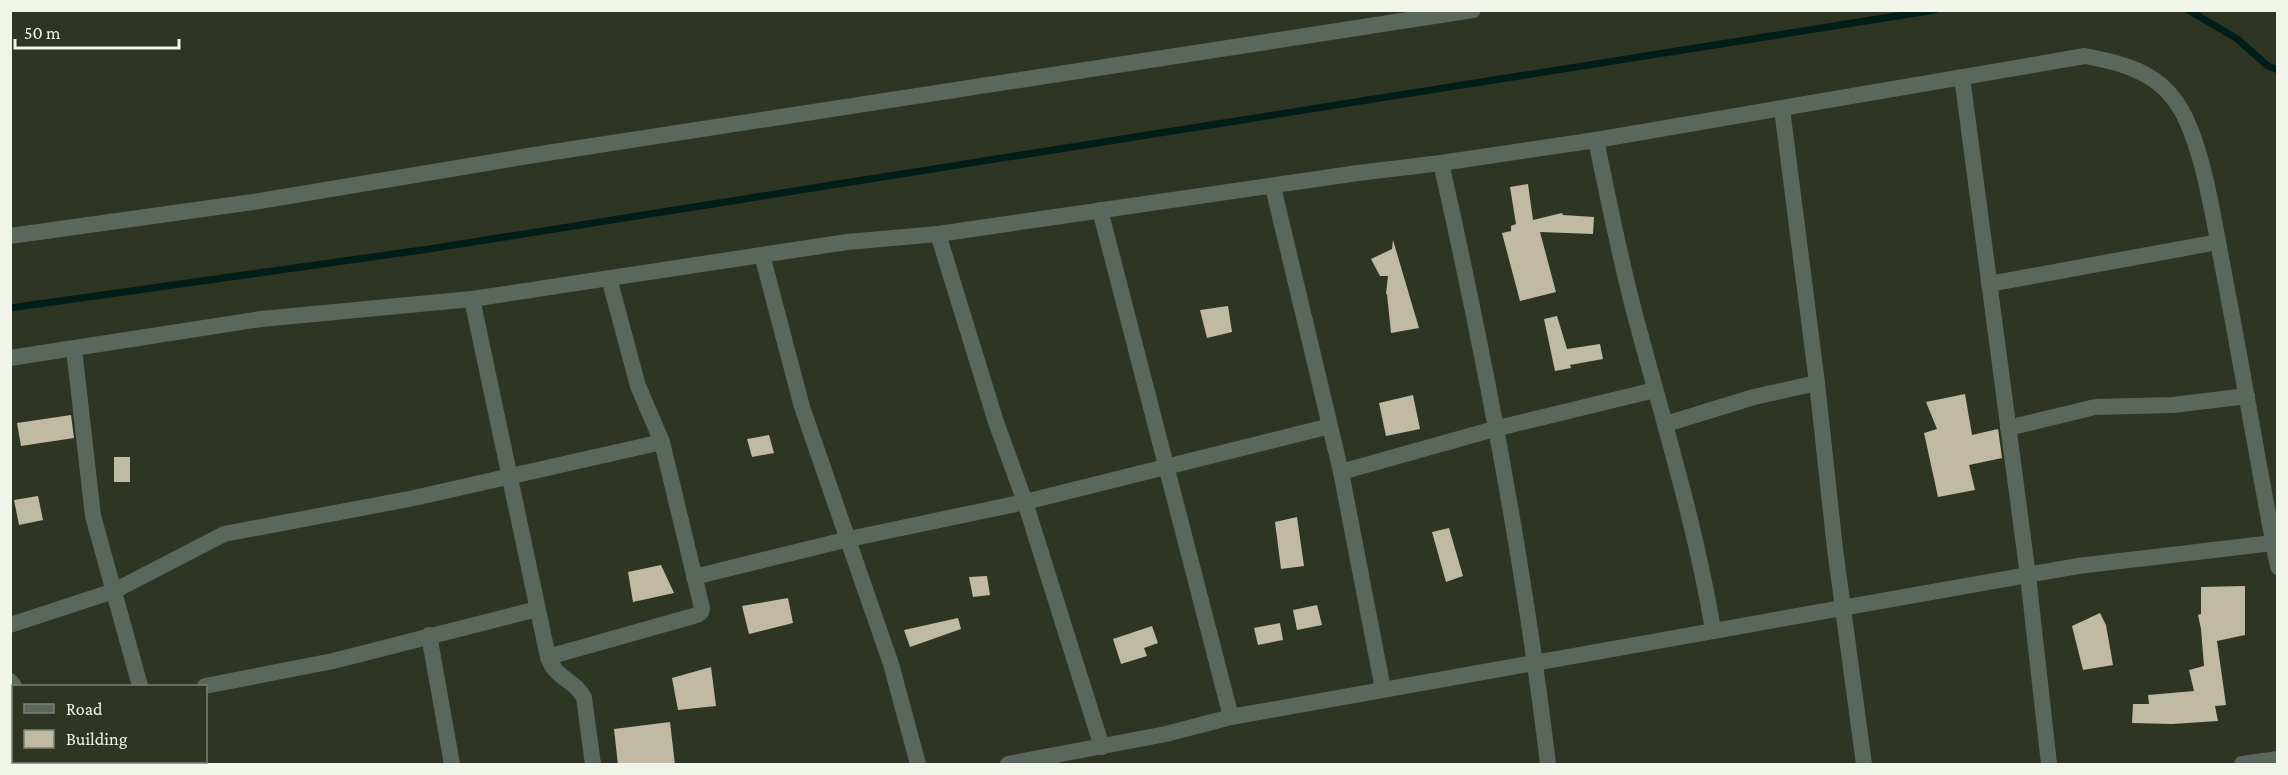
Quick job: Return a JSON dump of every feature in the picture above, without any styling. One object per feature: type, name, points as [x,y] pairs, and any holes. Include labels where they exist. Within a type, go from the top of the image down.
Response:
[{"type":"street","points":[[10,236],[253,202],[534,155],[1473,10]]},
{"type":"street","points":[[10,358],[261,320],[472,299],[848,242],[938,234],[1358,173],[1441,164],[1782,109],[2085,56],[2116,62],[2147,75],[2173,97],[2189,125],[2212,207],[2277,567]]},
{"type":"street","points":[[1962,77],[2028,576],[2049,765]]},
{"type":"street","points":[[1782,109],[1818,383],[1842,608],[1864,765]]},
{"type":"street","points":[[1596,140],[1615,232],[1655,390],[1666,424],[1708,598],[1713,630]]},
{"type":"street","points":[[1441,164],[1498,428],[1536,664],[1548,765]]},
{"type":"street","points":[[1273,187],[1341,472],[1383,689]]},
{"type":"street","points":[[1100,210],[1232,717]]},
{"type":"street","points":[[938,234],[996,422],[1025,502],[1102,747]]},
{"type":"street","points":[[1989,284],[2218,242]]},
{"type":"street","points":[[762,255],[802,407],[891,664],[918,765]]},
{"type":"street","points":[[548,657],[697,615],[702,608],[662,442],[639,386],[609,278]]},
{"type":"street","points":[[472,299],[548,657],[556,674],[580,690],[584,698],[593,765]]},
{"type":"street","points":[[74,348],[92,508],[139,685]]},
{"type":"street","points":[[1666,424],[1754,397],[1818,383]]},
{"type":"street","points":[[1341,472],[1498,428],[1655,390]]},
{"type":"street","points":[[2008,428],[2095,407],[2173,405],[2247,396]]},
{"type":"street","points":[[694,577],[849,539],[1025,502],[1330,426]]},
{"type":"street","points":[[10,625],[114,591],[224,534],[414,498],[662,442]]},
{"type":"street","points":[[1008,765],[1166,734],[1232,717],[1536,664],[1713,630],[2078,566],[2273,543]]},
{"type":"street","points":[[207,687],[333,661],[537,609]]},
{"type":"street","points":[[429,635],[452,765]]},
{"type":"street","points":[[2242,765],[2277,759]]},
{"type":"building","points":[[1528,184],[1533,220],[1562,213],[1563,215],[1594,217],[1593,234],[1540,232],[1556,292],[1520,301],[1502,233],[1511,231],[1511,226],[1516,224],[1510,187]]},
{"type":"building","points":[[1393,240],[1419,328],[1391,333],[1386,294],[1388,276],[1380,276],[1371,259],[1392,249]]},
{"type":"building","points":[[1228,306],[1232,332],[1207,338],[1200,310]]},
{"type":"building","points":[[1557,316],[1567,349],[1600,344],[1603,359],[1570,365],[1571,368],[1555,371],[1544,319]]},
{"type":"building","points":[[1965,394],[1972,435],[1998,429],[2002,458],[1969,465],[1975,490],[1938,497],[1924,433],[1937,429],[1926,402]]},
{"type":"building","points":[[1413,395],[1420,429],[1386,436],[1379,403]]},
{"type":"building","points":[[71,415],[74,438],[21,446],[17,423]]},
{"type":"building","points":[[769,435],[774,453],[752,457],[747,439]]},
{"type":"building","points":[[114,457],[130,457],[130,482],[114,482]]},
{"type":"building","points":[[38,496],[43,520],[19,525],[14,500]]},
{"type":"building","points":[[1297,517],[1304,566],[1281,569],[1275,522]]},
{"type":"building","points":[[1449,528],[1463,576],[1446,582],[1432,532]]},
{"type":"building","points":[[661,565],[674,593],[633,602],[628,572]]},
{"type":"building","points":[[987,576],[990,595],[973,597],[969,577]]},
{"type":"building","points":[[2245,586],[2245,635],[2217,641],[2226,705],[2215,706],[2218,721],[2172,724],[2132,723],[2133,704],[2149,704],[2148,695],[2194,691],[2189,670],[2204,666],[2198,615],[2201,614],[2201,587]]},
{"type":"building","points":[[788,598],[793,623],[749,634],[742,606]]},
{"type":"building","points":[[1317,605],[1322,625],[1297,630],[1293,610]]},
{"type":"building","points":[[2100,613],[2106,625],[2113,665],[2083,670],[2072,626]]},
{"type":"building","points":[[958,618],[961,629],[910,647],[904,630]]},
{"type":"building","points":[[1280,623],[1283,640],[1258,645],[1254,628]]},
{"type":"building","points":[[1152,626],[1158,643],[1144,648],[1147,656],[1121,664],[1113,639]]},
{"type":"building","points":[[711,667],[716,706],[678,710],[672,678]]},
{"type":"building","points":[[670,722],[675,765],[618,765],[614,729]]},
{"type":"waterway","points":[[10,308],[429,249],[1935,10]]},
{"type":"waterway","points":[[2188,10],[2236,38],[2268,66],[2278,70]]}]
